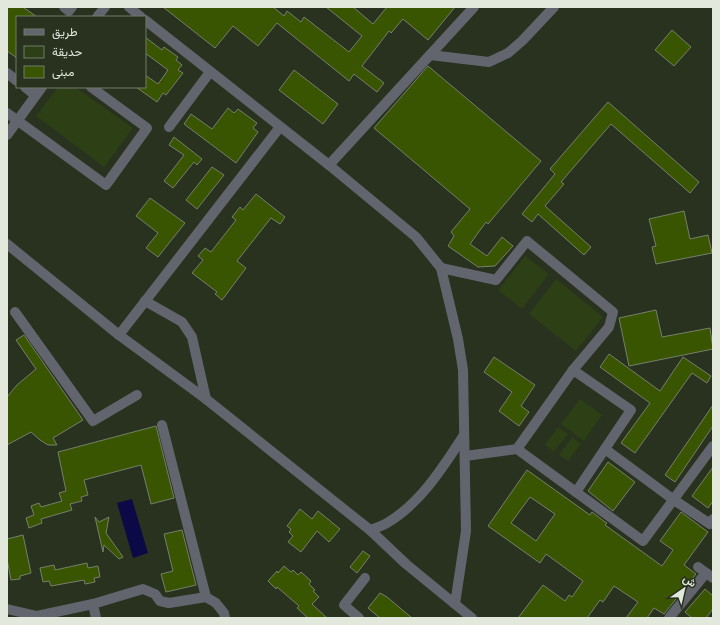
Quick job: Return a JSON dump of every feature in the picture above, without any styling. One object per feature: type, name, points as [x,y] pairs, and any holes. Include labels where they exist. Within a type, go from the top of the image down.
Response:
[{"type":"street","points":[[64,7],[69,11],[72,7]]},
{"type":"street","points":[[98,16],[105,7]]},
{"type":"street","points":[[129,7],[140,16]]},
{"type":"street","points":[[329,165],[474,7]]},
{"type":"street","points":[[430,55],[489,62],[508,53],[522,41],[554,7]]},
{"type":"street","points":[[146,21],[329,165],[416,237],[440,268],[458,339],[463,370],[466,531],[455,604]]},
{"type":"street","points":[[169,126],[210,72]]},
{"type":"street","points":[[7,73],[16,79]]},
{"type":"street","points":[[7,135],[39,91],[28,88]]},
{"type":"street","points":[[7,113],[106,185],[147,128],[92,88]]},
{"type":"street","points":[[119,335],[280,127]]},
{"type":"street","points":[[440,268],[496,280],[527,241],[613,312],[609,327],[573,370],[517,449]]},
{"type":"street","points":[[7,244],[119,335],[206,399],[370,530],[406,564],[472,618]]},
{"type":"street","points":[[145,301],[182,322],[192,337],[206,399]]},
{"type":"street","points":[[15,312],[93,421],[137,395]]},
{"type":"street","points":[[573,370],[631,410],[576,492]]},
{"type":"street","points":[[162,425],[206,597]]},
{"type":"street","points":[[370,530],[387,523],[409,506],[435,478],[464,435]]},
{"type":"street","points":[[464,456],[517,449],[644,541],[713,446]]},
{"type":"street","points":[[605,449],[674,500],[710,524],[713,519]]},
{"type":"street","points":[[669,618],[706,573]]},
{"type":"street","points":[[359,618],[344,605],[364,578]]},
{"type":"street","points":[[7,609],[37,616],[93,604],[144,589],[155,594],[160,601],[169,603],[206,597],[216,603],[224,613],[225,618]]},
{"type":"street","points":[[93,604],[96,618]]},
{"type":"green space","points":[[57,88],[76,88],[133,128],[104,167],[36,116]]},
{"type":"green space","points":[[525,256],[549,274],[522,309],[498,290]]},
{"type":"green space","points":[[556,279],[603,317],[576,351],[529,314]]},
{"type":"green space","points":[[580,399],[602,415],[584,441],[561,424]]},
{"type":"green space","points":[[558,427],[568,434],[554,452],[545,445]]},
{"type":"green space","points":[[572,437],[581,444],[568,461],[559,455]]},
{"type":"shaded area","points":[[132,499],[148,553],[133,558],[117,503]]},
{"type":"building","points":[[7,7],[23,7],[36,16],[16,16],[16,57],[7,51]]},
{"type":"building","points":[[163,7],[273,7],[284,16],[287,11],[301,22],[304,17],[349,52],[362,36],[326,7],[353,7],[373,24],[387,7],[455,7],[428,40],[403,19],[391,33],[389,31],[362,66],[384,83],[377,92],[354,74],[349,81],[277,23],[258,46],[233,26],[215,48]]},
{"type":"building","points":[[672,30],[691,47],[674,66],[655,50]]},
{"type":"building","points":[[146,38],[162,50],[164,47],[178,57],[176,60],[182,65],[178,70],[183,73],[166,95],[163,93],[157,102],[137,88],[146,88],[146,76],[158,84],[168,70],[146,54]]},
{"type":"building","points":[[428,66],[541,161],[488,224],[486,222],[470,244],[487,256],[502,237],[513,246],[495,266],[478,267],[448,246],[454,236],[451,232],[470,209],[374,128]]},
{"type":"building","points":[[294,70],[338,104],[323,124],[279,90]]},
{"type":"building","points":[[608,102],[699,182],[690,193],[611,124],[561,182],[564,184],[545,206],[591,247],[584,255],[538,214],[532,222],[522,214],[555,174],[550,169]]},
{"type":"building","points":[[228,108],[234,113],[238,109],[257,123],[253,128],[258,132],[236,163],[184,124],[191,114],[212,129]]},
{"type":"building","points":[[174,137],[202,159],[197,165],[194,162],[173,188],[164,181],[184,155],[169,145]]},
{"type":"building","points":[[212,167],[224,175],[197,209],[186,200]]},
{"type":"building","points":[[256,194],[285,217],[280,224],[271,218],[237,261],[246,268],[222,300],[215,294],[217,292],[192,273],[203,260],[198,256],[205,248],[211,252],[236,220],[232,217],[240,207],[243,210]]},
{"type":"building","points":[[150,198],[185,223],[158,257],[146,248],[158,233],[136,216]]},
{"type":"building","points":[[684,211],[690,239],[708,235],[712,253],[656,264],[652,247],[656,246],[649,219]]},
{"type":"building","points":[[656,310],[662,337],[710,328],[713,349],[629,366],[619,318]]},
{"type":"building","points":[[24,335],[83,420],[53,438],[57,445],[48,445],[31,432],[7,445],[7,397],[17,385],[36,369],[16,340]]},
{"type":"building","points":[[609,354],[660,391],[683,357],[711,376],[707,383],[692,373],[635,453],[621,443],[650,403],[600,367]]},
{"type":"building","points":[[494,357],[535,385],[521,406],[529,412],[519,426],[499,411],[512,392],[484,372]]},
{"type":"building","points":[[713,405],[713,426],[675,482],[665,475]]},
{"type":"building","points":[[156,426],[174,498],[151,504],[141,465],[84,480],[88,495],[81,497],[82,501],[70,504],[72,510],[41,519],[42,523],[29,528],[26,518],[34,515],[31,506],[39,503],[41,507],[62,501],[59,493],[66,491],[58,452]]},
{"type":"building","points":[[608,462],[635,482],[613,511],[588,491]]},
{"type":"building","points":[[713,467],[713,501],[708,508],[692,496]]},
{"type":"building","points":[[527,470],[590,515],[592,512],[607,523],[605,525],[662,566],[673,550],[660,541],[681,512],[708,532],[684,565],[696,574],[664,614],[654,608],[647,618],[626,618],[638,602],[614,586],[603,602],[600,600],[587,618],[518,618],[543,585],[565,601],[569,595],[572,597],[583,581],[546,554],[540,563],[488,526]],"holes":[[[530,497],[555,514],[536,541],[511,523]]]},
{"type":"building","points":[[300,509],[312,519],[318,511],[340,529],[329,542],[317,531],[301,552],[288,542],[293,536],[289,532],[291,529],[287,526]]},
{"type":"building","points":[[95,517],[99,522],[109,517],[106,533],[123,557],[119,559],[104,545],[103,552]]},
{"type":"building","points":[[182,530],[196,585],[166,592],[161,574],[173,571],[164,534]]},
{"type":"building","points":[[23,535],[31,573],[20,576],[20,579],[11,580],[7,559],[7,539]]},
{"type":"building","points":[[363,551],[370,556],[357,573],[350,567]]},
{"type":"building","points":[[87,563],[88,568],[98,566],[100,577],[94,578],[95,582],[85,584],[84,580],[51,586],[49,581],[43,582],[40,568],[54,565],[55,570]]},
{"type":"building","points":[[284,566],[291,572],[293,570],[298,575],[301,572],[311,581],[309,584],[319,597],[312,604],[327,618],[308,618],[297,608],[299,606],[277,587],[276,589],[268,581]]},
{"type":"building","points":[[705,589],[713,596],[713,609],[706,618],[692,618],[685,612]]},
{"type":"building","points":[[380,593],[412,618],[380,618],[368,608]]}]
